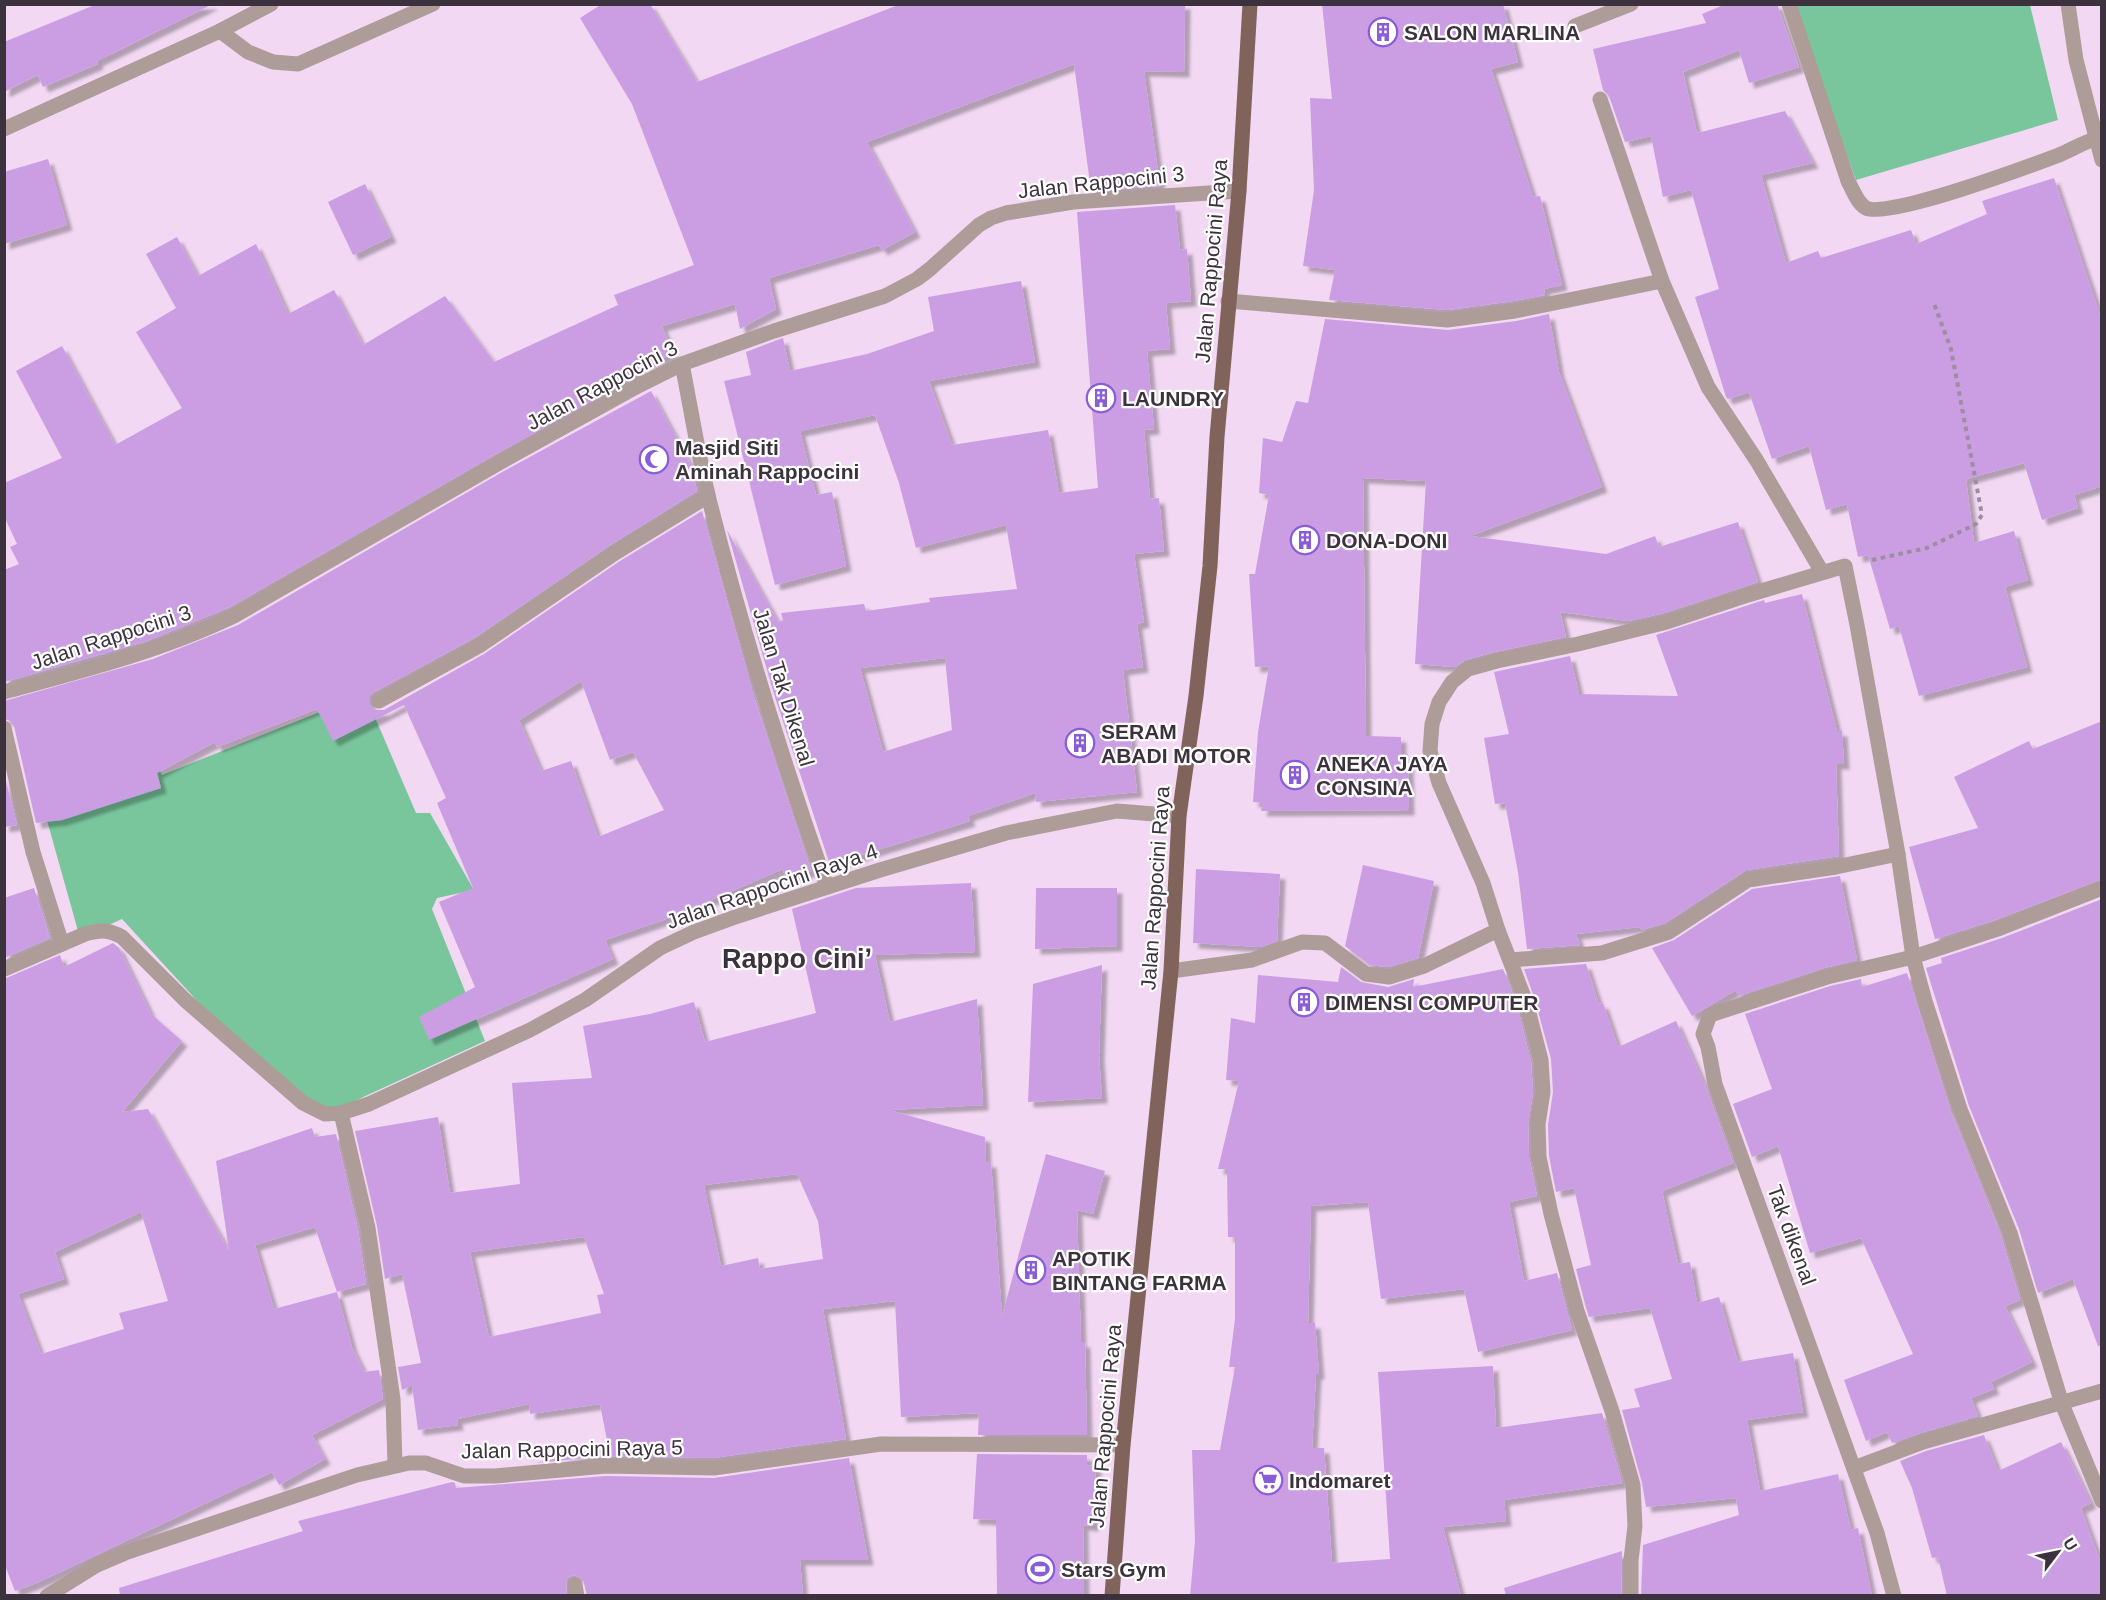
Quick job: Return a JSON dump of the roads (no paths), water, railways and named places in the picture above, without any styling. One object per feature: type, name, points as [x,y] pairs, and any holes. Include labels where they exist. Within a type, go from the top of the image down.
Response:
[{"type":"main road","name":"Jalan Rappocini Raya","points":[[1112,1596],[1123,1445],[1171,971],[1179,816],[1196,696],[1210,566],[1217,437],[1239,191],[1250,4]]},
{"type":"street","points":[[4,129],[220,31],[271,4]]},
{"type":"street","points":[[220,31],[248,52],[273,62],[298,64],[433,4]]},
{"type":"street","points":[[1575,26],[1630,4]]},
{"type":"street","points":[[1789,4],[1848,182],[1858,201],[1867,208],[1883,210],[1984,182],[2059,155],[2096,138]]},
{"type":"street","points":[[2068,4],[2076,60],[2102,160]]},
{"type":"street","points":[[1600,99],[1662,281],[1708,387],[1757,461],[1822,572]]},
{"type":"street","name":"Jalan Rappocini 3","points":[[4,692],[138,654],[214,625],[499,463],[682,364],[774,331],[885,296],[917,279],[979,225],[998,215],[1073,202],[1239,191]]},
{"type":"street","points":[[1228,301],[1446,320],[1515,311],[1662,281]]},
{"type":"street","name":"Jalan Tak Dikenal","points":[[682,364],[708,496],[770,716],[827,887]]},
{"type":"street","points":[[379,701],[496,635],[615,553],[708,496]]},
{"type":"street","points":[[1631,1596],[1631,1560],[1635,1526],[1633,1485],[1612,1411],[1577,1311],[1551,1214],[1539,1157],[1538,1124],[1544,1092],[1541,1060],[1526,1002],[1498,930],[1484,883],[1440,783],[1430,751],[1432,724],[1439,702],[1452,682],[1468,669],[1667,622],[1845,566],[1898,854],[1913,957],[1925,1001],[1960,1109],[2010,1233],[2062,1404],[2102,1501]]},
{"type":"street","points":[[4,728],[33,852],[62,944]]},
{"type":"street","name":"Jalan Rappocini Raya 4","points":[[341,1113],[369,1104],[530,1030],[585,1000],[660,948],[694,932],[827,887],[1006,832],[1118,811],[1179,816]]},
{"type":"street","points":[[1510,960],[1602,953],[1669,932],[1748,880],[1836,867],[1898,854]]},
{"type":"street","points":[[1913,957],[1998,929],[2102,888]]},
{"type":"street","points":[[4,969],[85,934],[110,930],[122,937],[185,1000],[303,1103],[325,1114],[341,1113],[368,1228],[393,1399],[395,1465]]},
{"type":"street","points":[[1171,971],[1252,960],[1302,942],[1325,943],[1366,974],[1389,977],[1424,966],[1498,930]]},
{"type":"street","name":"Tak dikenal","points":[[1854,1468],[1715,1084],[1708,1047],[1703,1034],[1710,1015],[1827,976],[1913,957]]},
{"type":"street","points":[[1894,1596],[1878,1533],[1854,1468],[1923,1442],[2102,1391]]},
{"type":"street","name":"Jalan Rappocini Raya 5","points":[[47,1596],[97,1565],[125,1553],[294,1495],[409,1462],[426,1463],[464,1476],[495,1476],[606,1466],[714,1468],[881,1444],[1123,1445]]},
{"type":"place","name":"SALON MARLINA","points":[[1383,32]]},
{"type":"place","name":"LAUNDRY","points":[[1101,398]]},
{"type":"place","name":"Masjid Siti Aminah Rappocini","points":[[654,459]]},
{"type":"place","name":"DONA-DONI","points":[[1305,540]]},
{"type":"place","name":"SERAM ABADI MOTOR","points":[[1080,743]]},
{"type":"place","name":"ANEKA JAYA CONSINA","points":[[1295,775]]},
{"type":"place","name":"DIMENSI COMPUTER","points":[[1304,1002]]},
{"type":"place","name":"APOTIK BINTANG FARMA","points":[[1031,1270]]},
{"type":"place","name":"Indomaret","points":[[1268,1480]]},
{"type":"place","name":"Stars Gym","points":[[1040,1569]]},
{"type":"district","name":"Rappo Ciniʼ","points":[[797,959]]}]
